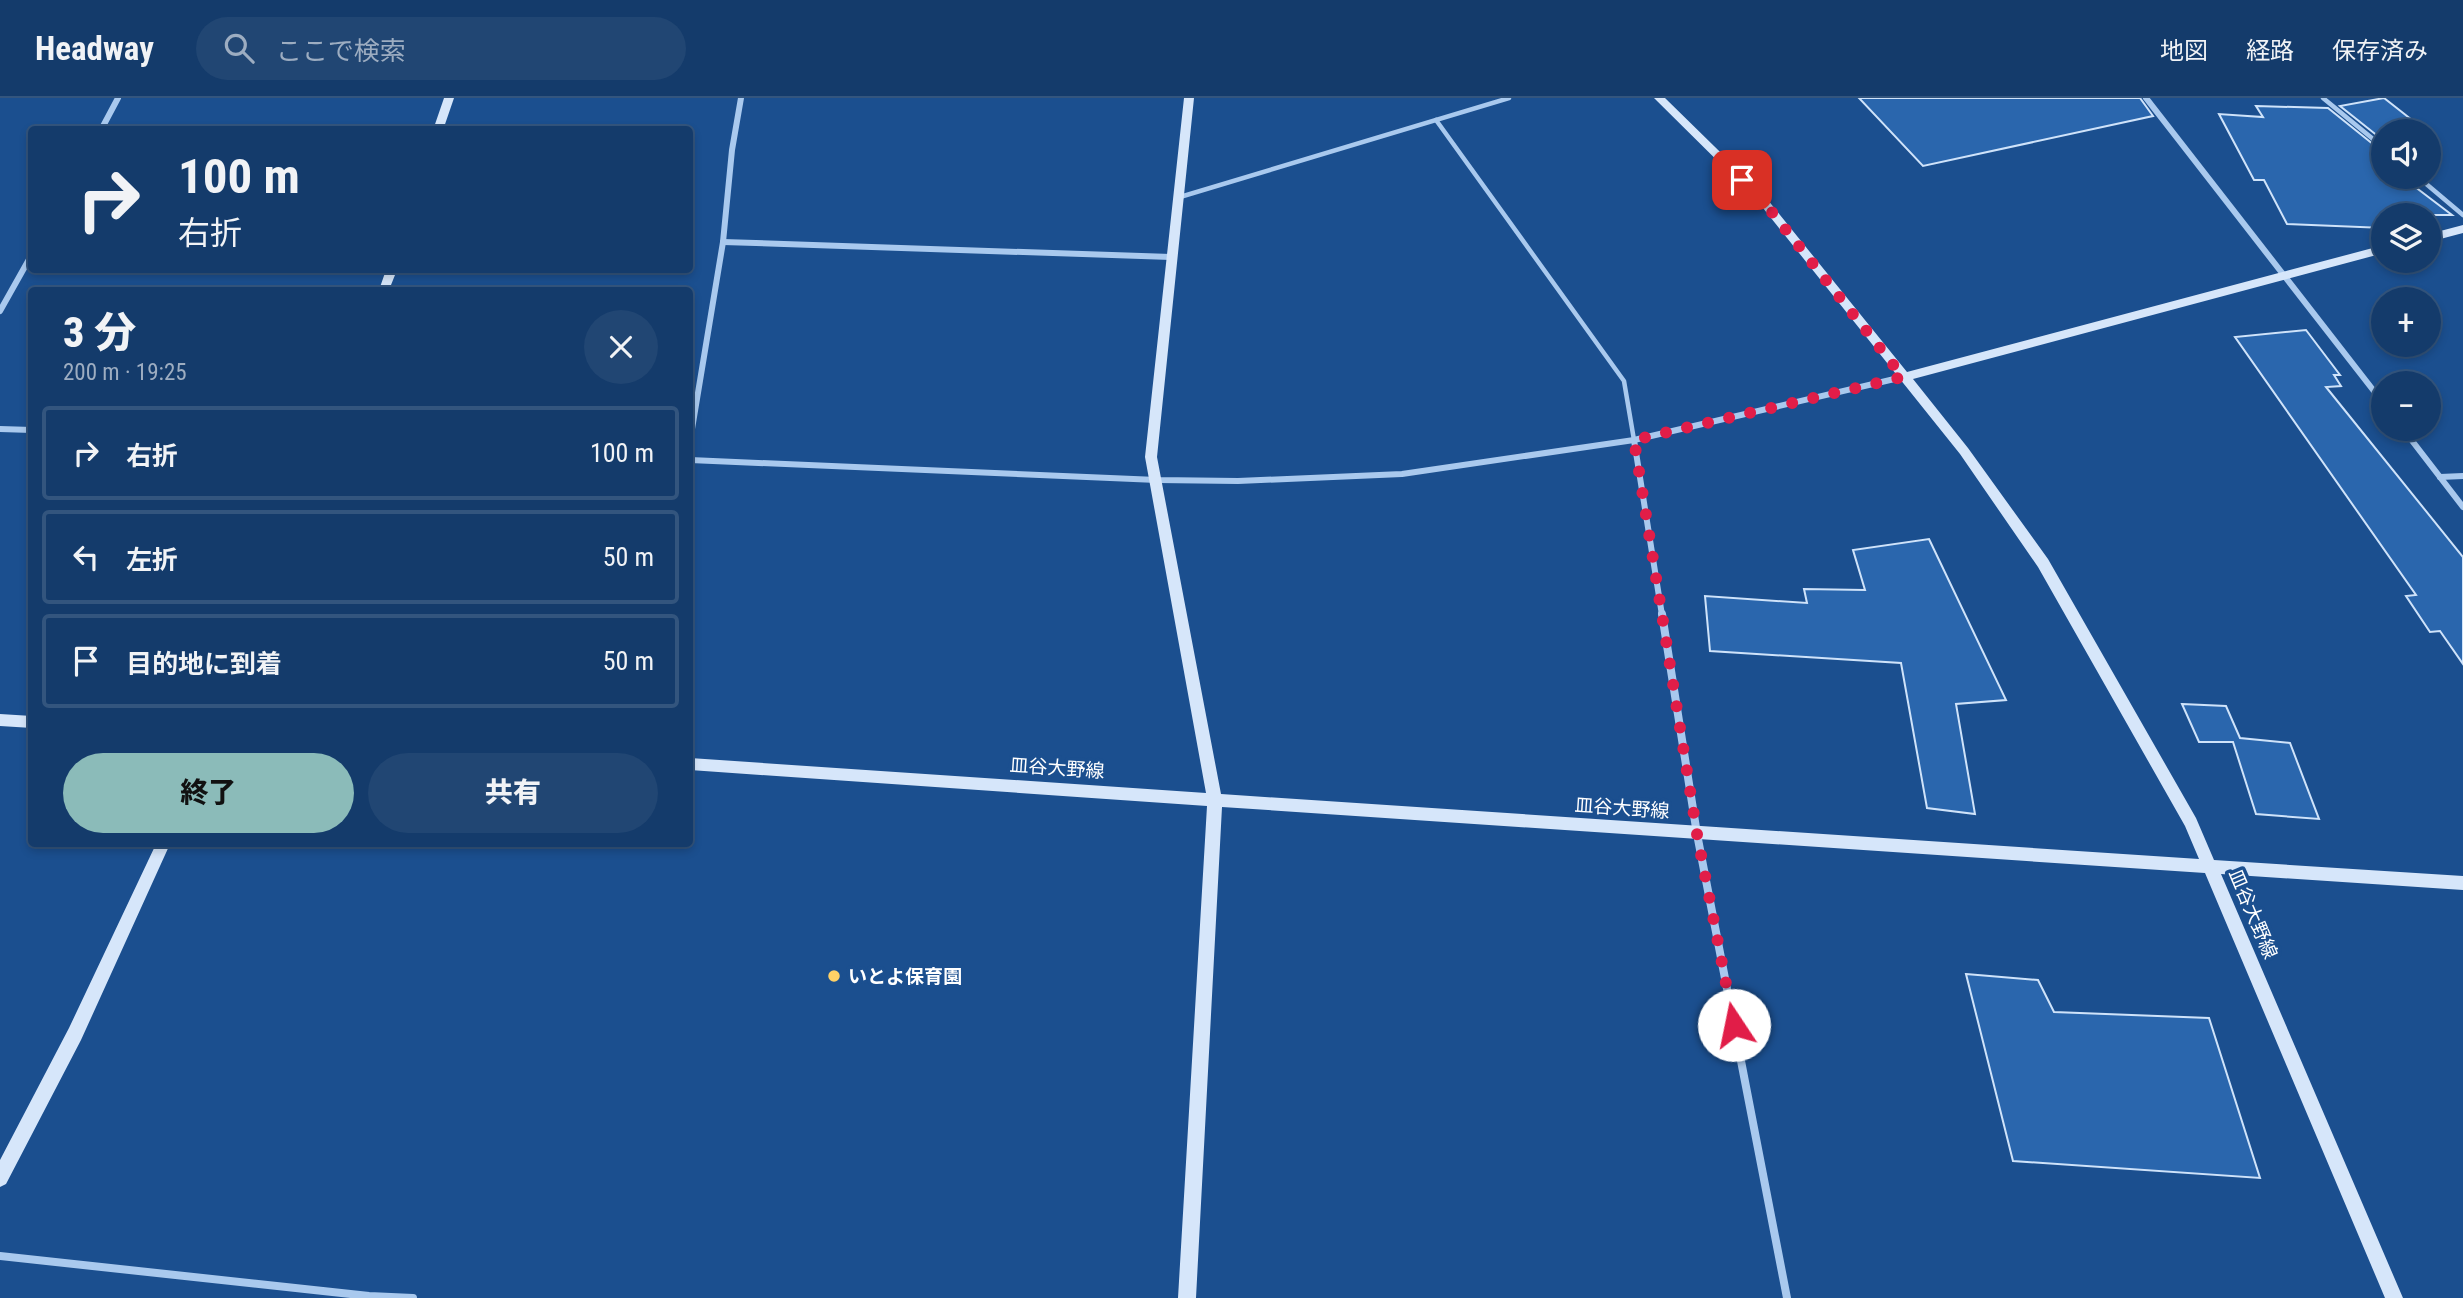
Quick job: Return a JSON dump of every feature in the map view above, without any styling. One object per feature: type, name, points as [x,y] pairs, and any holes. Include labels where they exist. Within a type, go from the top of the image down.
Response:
[{"type":"street","points":[[103,126],[118,98]]},
{"type":"street","points":[[439,126],[449,98]]},
{"type":"street","points":[[693,423],[723,242],[732,150],[741,98]]},
{"type":"street","points":[[1187,1298],[1215,800],[1151,457],[1189,98]]},
{"type":"street","points":[[1659,98],[1759,196],[1964,451],[2043,562],[2191,823],[2209,866],[2463,883]]},
{"type":"street","points":[[2146,98],[2371,387]]},
{"type":"street","points":[[2441,235],[2463,229]]},
{"type":"street","points":[[723,242],[1171,257]]},
{"type":"street","points":[[693,460],[1157,480],[1238,481],[1402,474],[1634,440],[1903,377],[2371,252]]},
{"type":"street","points":[[0,311],[28,261]]},
{"type":"street","points":[[0,429],[28,430]]},
{"type":"street","points":[[1634,440],[1697,834],[1787,1298]]},
{"type":"street","points":[[2412,441],[2463,507]]},
{"type":"street","points":[[2440,477],[2463,476]]},
{"type":"street","points":[[0,720],[28,722]]},
{"type":"street","name":"皿谷大野線","points":[[693,764],[1697,834],[2209,866],[2394,1298]]},
{"type":"street","points":[[0,1178],[75,1034],[162,847]]},
{"type":"street","points":[[0,1256],[369,1297],[413,1298]]},
{"type":"lane","points":[[1178,198],[1509,98]]},
{"type":"lane","points":[[2323,98],[2371,137]]},
{"type":"lane","points":[[1436,120],[1624,381],[1634,440]]},
{"type":"lane","points":[[2432,189],[2463,215]]},
{"type":"building","points":[[1859,98],[2140,98],[2153,116],[1923,166]]},
{"type":"building","points":[[2384,98],[2411,119],[2371,119],[2371,131],[2340,106]]},
{"type":"building","points":[[2256,106],[2328,108],[2371,143],[2371,189],[2418,189],[2436,203],[2371,203],[2371,227],[2287,224],[2264,180],[2254,180],[2219,114],[2263,117]]},
{"type":"building","points":[[2441,207],[2452,215],[2441,215]]},
{"type":"building","points":[[2306,330],[2340,375],[2334,375],[2341,386],[2326,387],[2463,557],[2463,664],[2440,631],[2430,632],[2406,596],[2416,595],[2235,337]]},
{"type":"building","points":[[1929,539],[2006,700],[1956,704],[1975,814],[1927,808],[1901,663],[1710,651],[1705,596],[1807,603],[1804,589],[1865,590],[1853,550]]},
{"type":"building","points":[[2182,704],[2226,706],[2240,738],[2290,743],[2319,819],[2256,814],[2233,742],[2199,742]]},
{"type":"building","points":[[1966,974],[2038,980],[2054,1012],[2209,1018],[2260,1178],[2013,1161]]},
{"type":"place","name":"いとよ保育園","points":[[834,976]]},
{"type":"route","points":[[1734,1025],[1697,834],[1634,440],[1903,377],[1759,196],[1742,180]]}]
